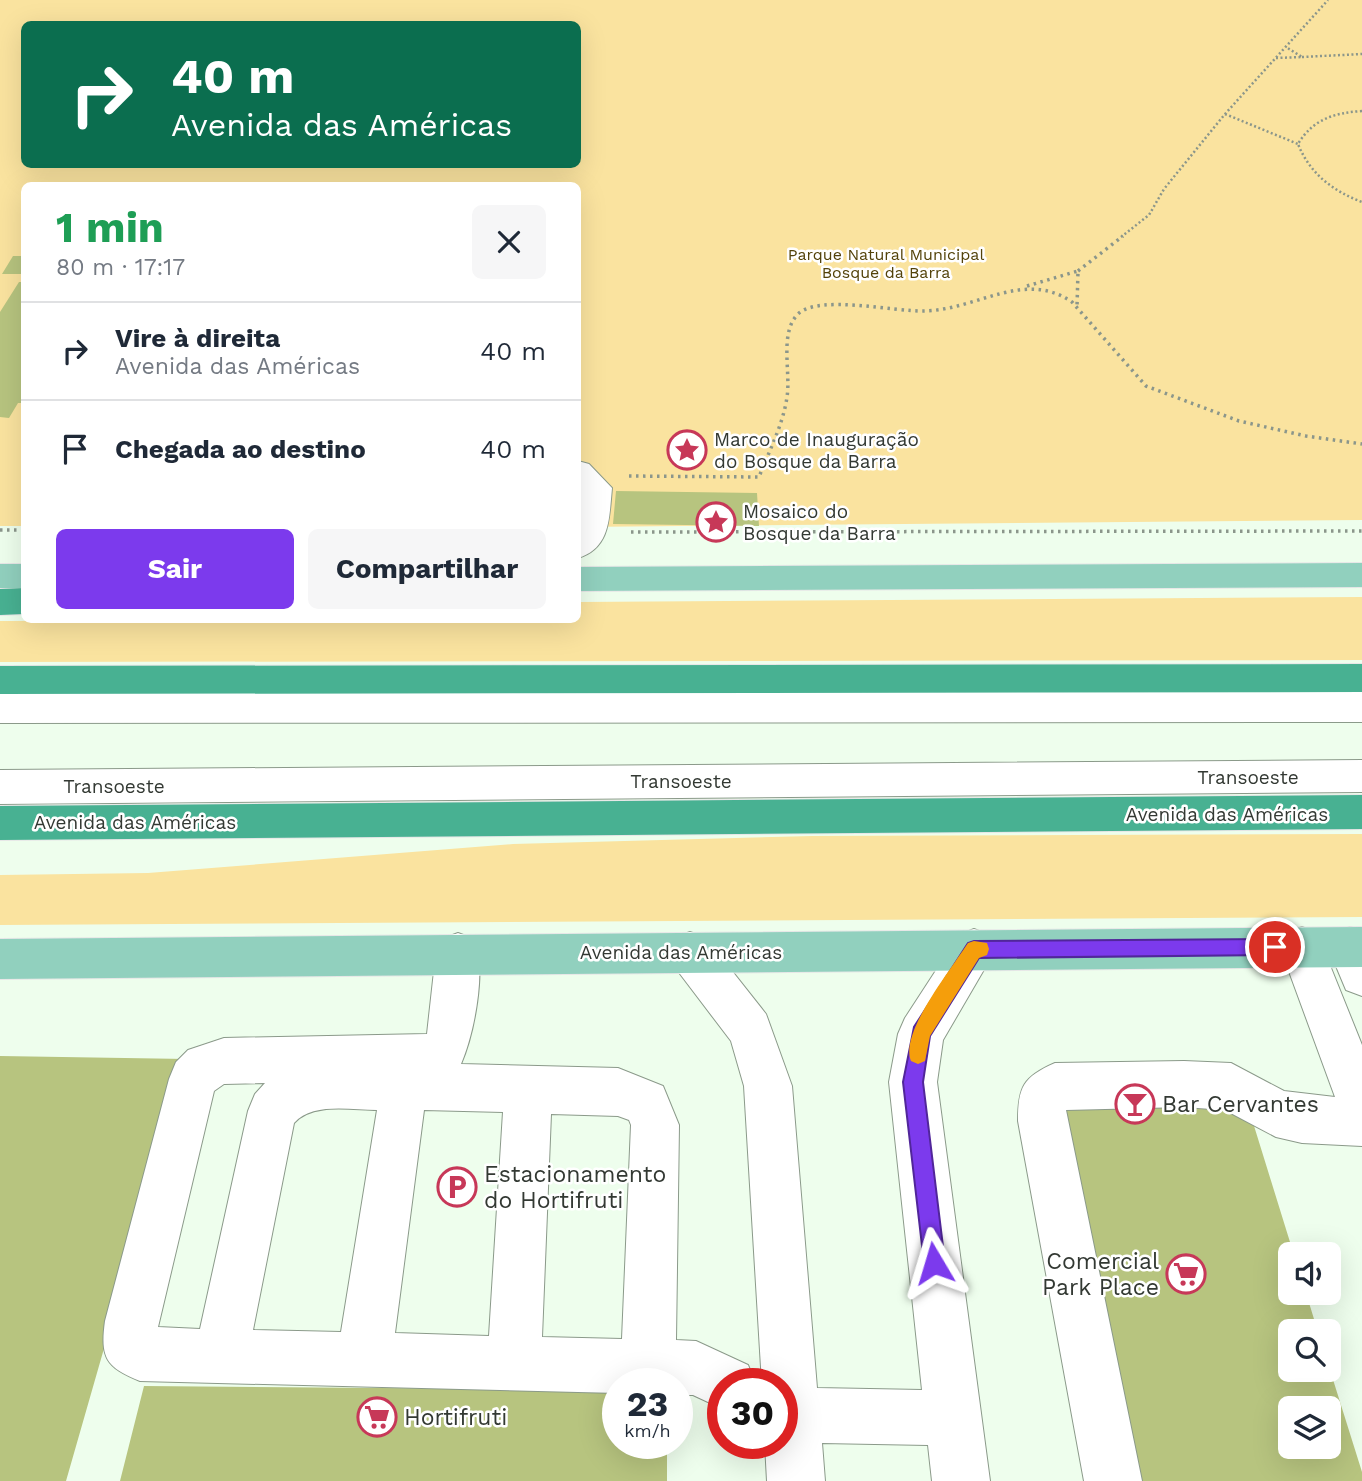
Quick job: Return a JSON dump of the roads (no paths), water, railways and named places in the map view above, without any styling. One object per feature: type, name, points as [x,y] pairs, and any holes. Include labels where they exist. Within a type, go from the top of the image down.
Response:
[{"type":"highway","points":[[0,602],[21,601]]},
{"type":"highway","points":[[0,680],[1362,678]]},
{"type":"highway","name":"Avenida das Américas","points":[[0,823],[1362,812]]},
{"type":"highway","points":[[0,840],[255,837],[297,821]]},
{"type":"main road","points":[[581,579],[1362,575]]},
{"type":"main road","points":[[0,576],[21,576]]},
{"type":"main road","name":"Avenida das Américas","points":[[0,959],[1302,947],[1358,956]]},
{"type":"street","points":[[581,474],[596,488],[584,539]]},
{"type":"street","points":[[0,708],[1362,707]]},
{"type":"street","name":"Transoeste","points":[[0,787],[1362,776]]},
{"type":"street","points":[[1302,947],[1362,1106]]},
{"type":"street","points":[[961,1481],[913,1082],[921,1034],[974,949]]},
{"type":"street","points":[[690,952],[750,1030],[768,1086],[784,1368]]},
{"type":"street","points":[[458,953],[450,1035],[444,1050],[424,1058],[223,1061],[205,1066],[193,1079],[132,1321],[129,1346],[140,1353],[648,1366],[696,1368],[707,1373]]},
{"type":"street","points":[[1113,1481],[1042,1121],[1042,1098],[1055,1087],[1184,1084],[1231,1087],[1276,1113],[1302,1119],[1362,1122]]},
{"type":"street","points":[[221,1356],[272,1111],[285,1097],[312,1087],[404,1086],[618,1092],[646,1103],[655,1125],[648,1366]]},
{"type":"street","points":[[364,1359],[404,1086]]},
{"type":"street","points":[[514,1363],[528,1091]]},
{"type":"street","points":[[798,1413],[953,1419]]},
{"type":"street","points":[[793,1459],[796,1481]]},
{"type":"place","name":"Marco de Inauguração do Bosque da Barra","points":[[687,450]]},
{"type":"place","name":"Mosaico do Bosque da Barra","points":[[716,522]]},
{"type":"place","name":"Bar Cervantes","points":[[1135,1104]]},
{"type":"place","name":"Estacionamento do Hortifruti","points":[[457,1187]]},
{"type":"place","name":"Comercial Park Place","points":[[1186,1274]]},
{"type":"place","name":"Hortifruti","points":[[377,1417]]},
{"type":"park label","name":"Parque Natural Municipal Bosque da Barra","points":[[886,263]]}]
